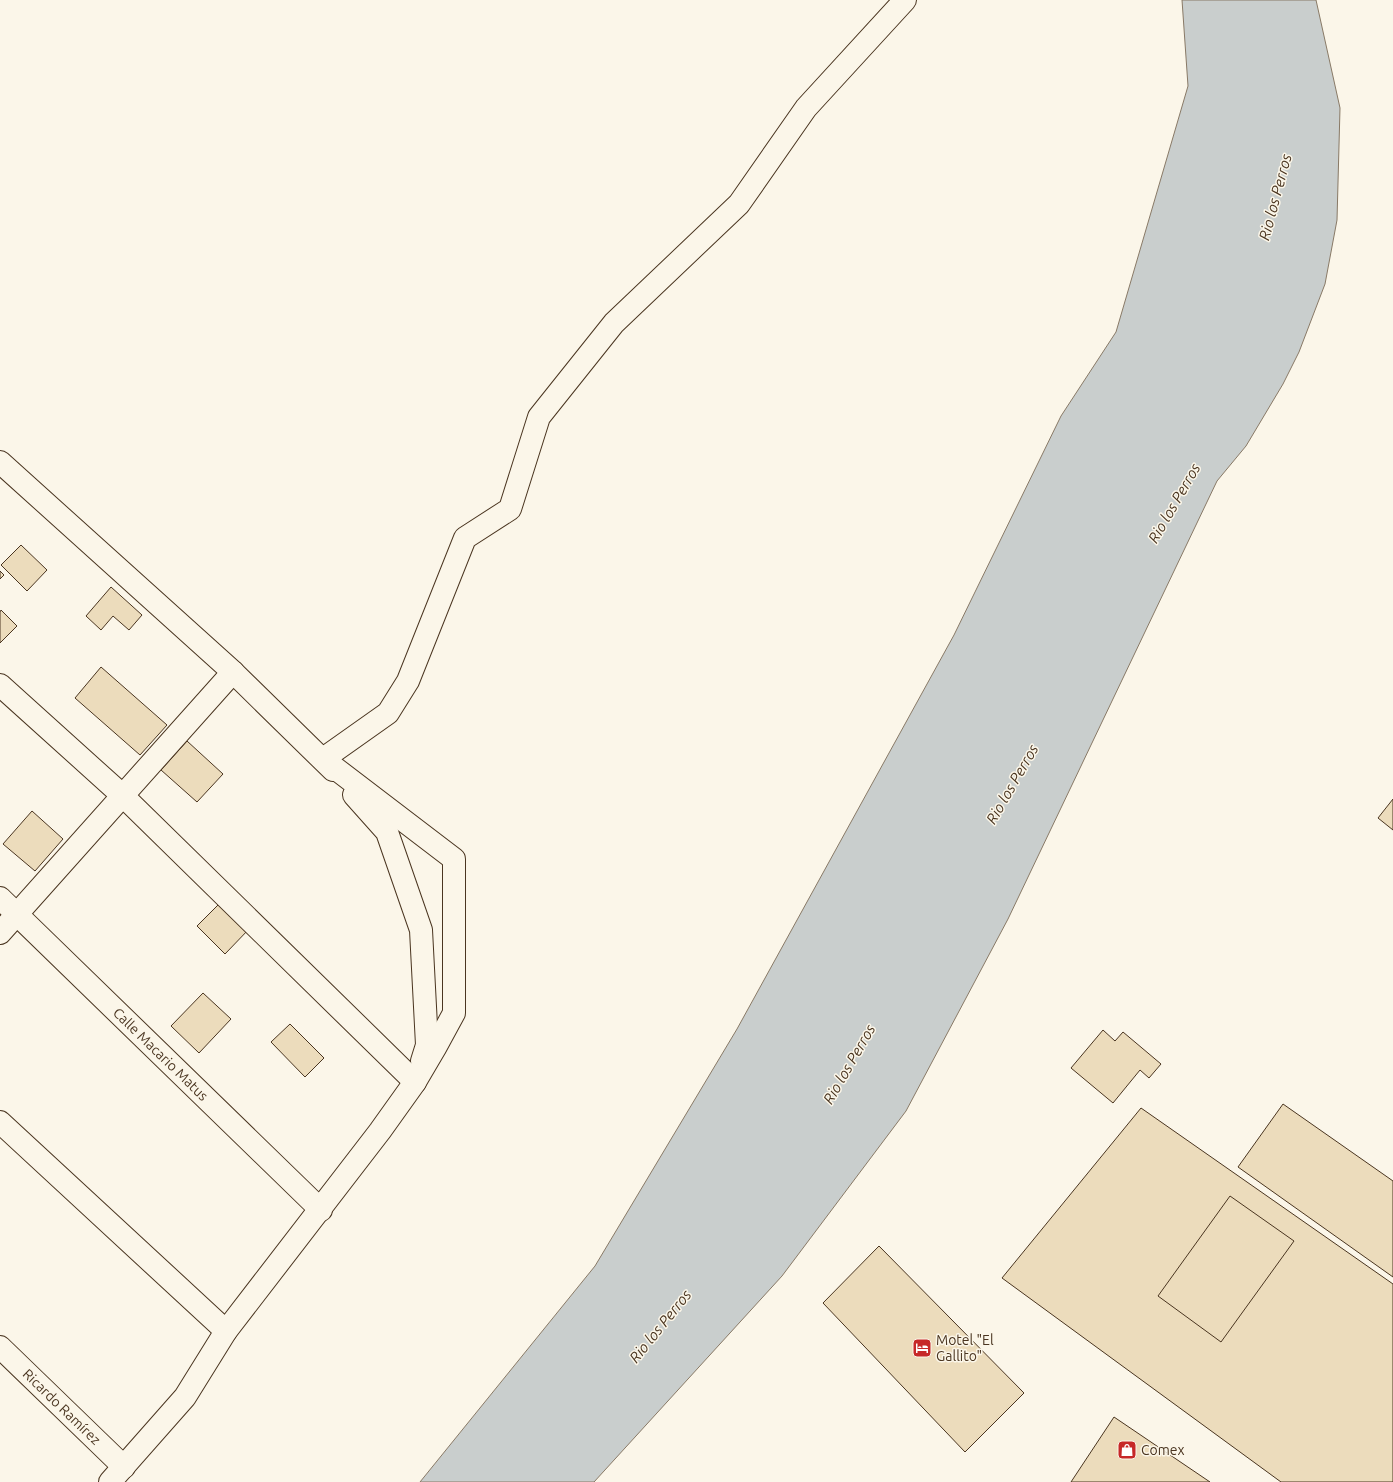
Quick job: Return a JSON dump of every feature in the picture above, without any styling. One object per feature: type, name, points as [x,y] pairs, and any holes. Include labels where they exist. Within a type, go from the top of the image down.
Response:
[{"type":"street","points":[[323,759],[388,713],[408,682],[465,538],[510,509],[539,417],[614,323],[739,204],[806,108],[905,0]]},
{"type":"street","points":[[3,472],[233,672],[323,759],[387,832],[421,930],[427,1045],[415,1082]]},
{"type":"street","points":[[0,932],[233,672]]},
{"type":"street","points":[[0,684],[122,795],[415,1082]]},
{"type":"street","points":[[117,1474],[185,1397],[226,1331],[380,1131],[415,1082],[454,1013],[454,859],[323,759]]},
{"type":"street","name":"Calle Macario Matus","points":[[0,898],[320,1210]]},
{"type":"street","points":[[0,1122],[226,1331]]},
{"type":"street","name":"Ricardo Ramírez","points":[[0,1347],[117,1474]]},
{"type":"water","name":"Rio los Perros","points":[[1182,0],[1316,0],[1340,108],[1337,220],[1325,284],[1299,352],[1283,384],[1246,446],[1217,481],[1008,919],[906,1111],[782,1276],[594,1482],[420,1482],[595,1266],[737,1029],[954,635],[1061,416],[1116,332],[1188,86]]},
{"type":"building","points":[[21,545],[47,570],[27,591],[1,565]]},
{"type":"building","points":[[0,571],[4,575],[0,579]]},
{"type":"building","points":[[111,587],[142,615],[129,630],[113,616],[101,630],[86,616]]},
{"type":"building","points":[[1,610],[17,626],[0,643],[0,612]]},
{"type":"building","points":[[101,667],[167,725],[140,755],[75,698]]},
{"type":"building","points":[[187,741],[223,774],[197,802],[161,770]]},
{"type":"building","points":[[1393,799],[1393,830],[1378,818]]},
{"type":"building","points":[[32,811],[63,839],[35,871],[3,844]]},
{"type":"building","points":[[222,901],[250,928],[225,954],[197,926]]},
{"type":"building","points":[[203,993],[231,1019],[199,1053],[171,1026]]},
{"type":"building","points":[[290,1024],[324,1058],[305,1077],[271,1042]]},
{"type":"building","points":[[1103,1030],[1115,1041],[1123,1032],[1161,1064],[1149,1078],[1140,1070],[1113,1103],[1071,1068]]},
{"type":"building","points":[[1283,1104],[1393,1181],[1393,1277],[1238,1167]]},
{"type":"building","points":[[1141,1108],[1393,1284],[1393,1482],[1281,1482],[1002,1278]]},
{"type":"building","points":[[1230,1196],[1294,1241],[1221,1342],[1158,1296]]},
{"type":"building","name":"Motel \"El Gallito\"","points":[[879,1246],[1024,1393],[965,1452],[823,1303]]},
{"type":"building","name":"Comex","points":[[1114,1417],[1210,1482],[1071,1482]]},
{"type":"place","name":"Motel \"El Gallito\"","points":[[922,1348]]},
{"type":"place","name":"Comex","points":[[1127,1450]]}]
